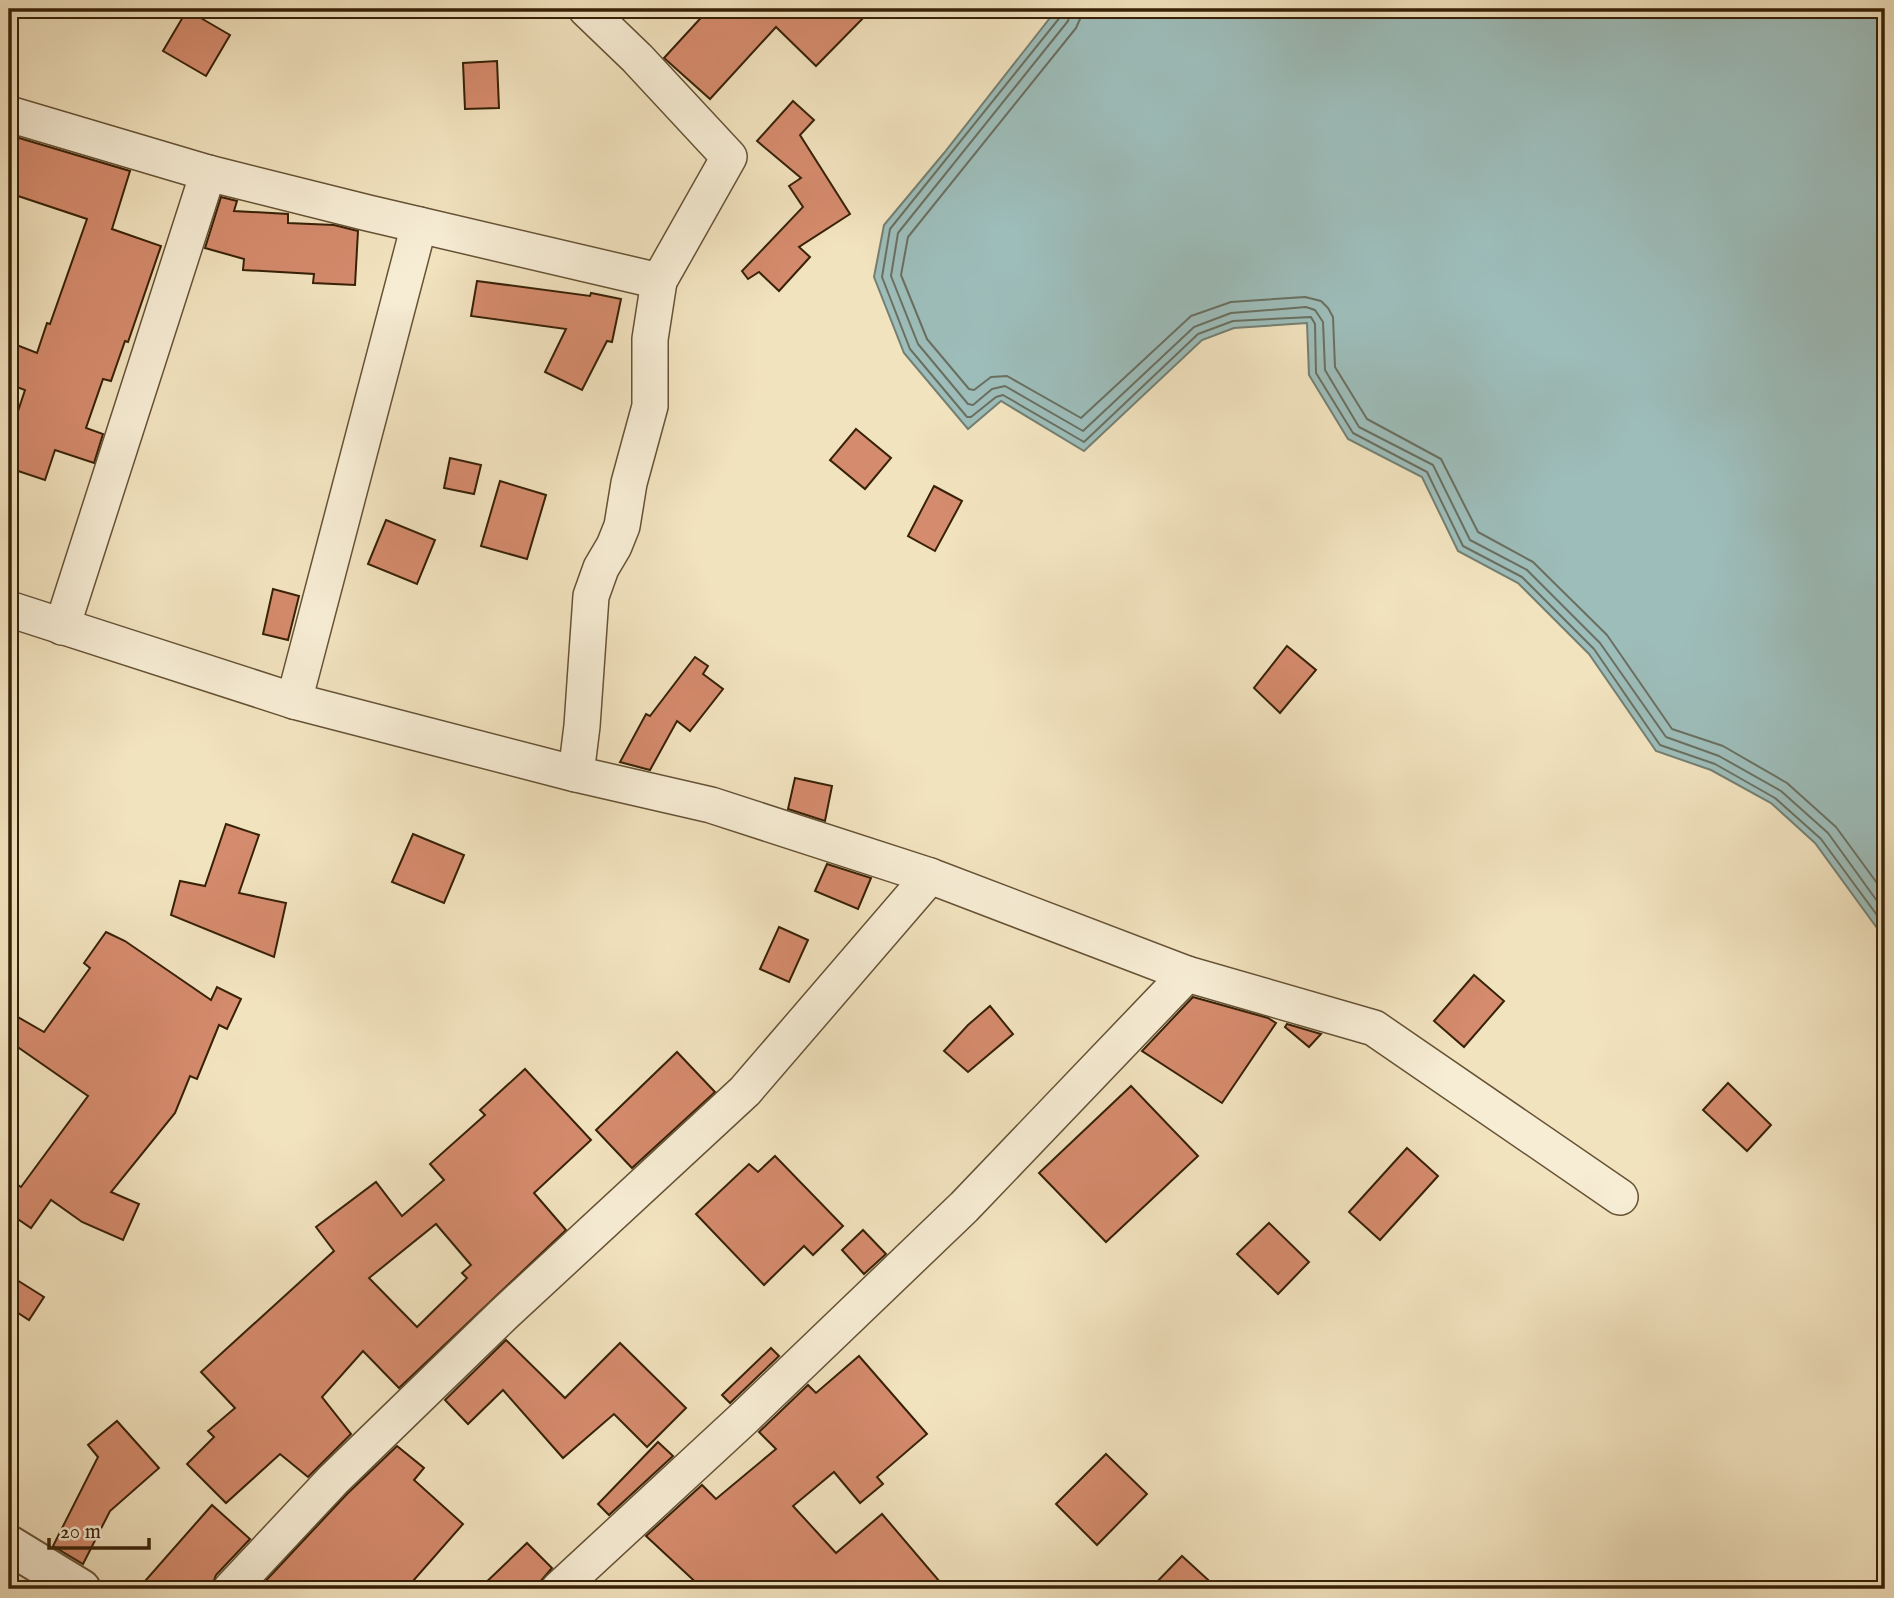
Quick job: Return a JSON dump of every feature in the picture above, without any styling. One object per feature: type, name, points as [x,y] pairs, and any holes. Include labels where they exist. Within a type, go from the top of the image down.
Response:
[{"type":"street","points":[[576,774],[591,596],[601,568],[622,526],[629,483],[650,406],[650,339],[660,281],[729,157],[637,58],[586,9]]},
{"type":"street","points":[[9,114],[208,173],[660,281]]},
{"type":"street","points":[[62,627],[208,173]]},
{"type":"street","points":[[294,701],[419,225]]},
{"type":"street","points":[[9,609],[294,701],[576,774],[711,805],[930,876],[1187,974],[1374,1028],[1620,1197]]},
{"type":"street","points":[[231,1589],[333,1480],[504,1314],[745,1091],[930,876]]},
{"type":"street","points":[[559,1589],[744,1418],[964,1207],[1187,974]]},
{"type":"street","points":[[9,1545],[81,1589]]},
{"type":"water","points":[[1057,9],[1885,9],[1885,939],[1815,843],[1771,803],[1711,770],[1656,751],[1589,654],[1518,583],[1458,551],[1422,477],[1348,439],[1309,375],[1307,323],[1234,328],[1202,340],[1084,451],[1001,401],[968,429],[904,353],[874,277],[884,225]]},
{"type":"building","points":[[709,9],[872,9],[816,66],[776,27],[710,99],[664,58]]},
{"type":"building","points":[[187,10],[230,35],[206,76],[163,51]]},
{"type":"building","points":[[497,61],[499,108],[465,109],[463,63]]},
{"type":"building","points":[[793,101],[814,120],[800,135],[850,214],[799,247],[810,257],[779,291],[759,272],[748,279],[742,271],[803,207],[789,186],[801,178],[757,141]]},
{"type":"building","points":[[9,135],[130,171],[112,229],[161,246],[128,342],[125,341],[111,381],[103,379],[86,428],[103,434],[94,463],[55,450],[45,480],[9,468],[9,438],[25,390],[9,384],[9,342],[37,353],[87,219],[9,193]]},
{"type":"building","points":[[221,197],[237,201],[234,211],[288,214],[288,223],[334,225],[358,231],[355,285],[313,283],[314,274],[243,270],[244,259],[205,248]]},
{"type":"building","points":[[477,281],[590,296],[591,293],[621,299],[612,342],[607,341],[582,390],[545,372],[566,329],[471,316]]},
{"type":"building","points":[[856,429],[891,458],[865,489],[830,460]]},
{"type":"building","points":[[450,458],[481,465],[474,494],[444,488]]},
{"type":"building","points":[[500,481],[546,495],[527,559],[481,546]]},
{"type":"building","points":[[934,486],[962,501],[935,551],[908,536]]},
{"type":"building","points":[[386,520],[435,540],[417,584],[368,564]]},
{"type":"building","points":[[273,589],[299,596],[288,640],[263,634]]},
{"type":"building","points":[[1287,646],[1316,670],[1280,713],[1254,688]]},
{"type":"building","points":[[695,657],[708,666],[703,674],[723,689],[690,731],[677,721],[650,770],[620,762],[646,714],[650,716]]},
{"type":"building","points":[[795,778],[832,786],[825,821],[788,809]]},
{"type":"building","points":[[226,824],[259,835],[239,893],[286,903],[274,957],[171,915],[180,881],[205,886]]},
{"type":"building","points":[[413,834],[464,855],[444,903],[392,882]]},
{"type":"building","points":[[827,864],[871,878],[858,909],[815,891]]},
{"type":"building","points":[[779,927],[808,940],[789,982],[760,969]]},
{"type":"building","points":[[106,932],[125,941],[211,1000],[217,987],[241,999],[227,1029],[219,1025],[197,1079],[190,1076],[175,1113],[111,1192],[139,1204],[123,1240],[82,1222],[51,1200],[31,1228],[9,1213],[9,1179],[21,1187],[88,1096],[9,1041],[9,1012],[44,1032],[90,968],[84,963]]},
{"type":"building","points":[[1474,975],[1504,1001],[1464,1047],[1434,1021]]},
{"type":"building","points":[[1193,997],[1268,1018],[1276,1023],[1222,1103],[1142,1051]]},
{"type":"building","points":[[990,1006],[1013,1034],[968,1072],[944,1051]]},
{"type":"building","points":[[1287,1024],[1321,1034],[1309,1047],[1285,1027]]},
{"type":"building","points":[[677,1052],[715,1092],[632,1168],[596,1130]]},
{"type":"building","points":[[525,1069],[591,1140],[534,1193],[566,1230],[399,1388],[363,1351],[322,1397],[351,1434],[308,1477],[280,1454],[226,1503],[187,1464],[214,1437],[208,1431],[235,1408],[201,1372],[334,1251],[316,1227],[376,1182],[402,1216],[444,1180],[430,1164],[485,1115],[480,1110]],"holes":[[[436,1224],[471,1265],[462,1273],[467,1278],[417,1327],[369,1278]]]},
{"type":"building","points":[[1728,1083],[1771,1125],[1747,1151],[1703,1110]]},
{"type":"building","points":[[1131,1086],[1198,1156],[1106,1242],[1039,1173]]},
{"type":"building","points":[[1407,1148],[1438,1176],[1380,1240],[1349,1212]]},
{"type":"building","points":[[775,1156],[843,1226],[813,1255],[804,1246],[764,1285],[696,1214],[749,1164],[758,1172]]},
{"type":"building","points":[[1269,1223],[1309,1262],[1278,1294],[1237,1254]]},
{"type":"building","points":[[863,1230],[886,1254],[864,1274],[842,1250]]},
{"type":"building","points":[[9,1275],[44,1297],[29,1320],[9,1307]]},
{"type":"building","points":[[506,1340],[565,1398],[620,1343],[686,1408],[647,1447],[614,1414],[563,1458],[503,1390],[468,1424],[445,1400]]},
{"type":"building","points":[[771,1348],[779,1356],[730,1403],[722,1395]]},
{"type":"building","points":[[859,1356],[927,1434],[877,1477],[883,1484],[860,1503],[834,1472],[793,1506],[836,1553],[882,1514],[946,1589],[703,1589],[646,1536],[702,1485],[716,1499],[776,1449],[759,1432],[808,1385],[816,1393]]},
{"type":"building","points":[[117,1421],[159,1468],[110,1511],[83,1564],[53,1546],[98,1457],[88,1445]]},
{"type":"building","points":[[658,1442],[673,1456],[609,1515],[598,1504]]},
{"type":"building","points":[[397,1446],[424,1468],[414,1480],[463,1524],[406,1589],[258,1589],[347,1494]]},
{"type":"building","points":[[1106,1454],[1147,1494],[1097,1545],[1056,1504]]},
{"type":"building","points":[[212,1505],[250,1539],[216,1575],[211,1589],[138,1589]]},
{"type":"building","points":[[527,1543],[552,1568],[540,1582],[539,1589],[479,1589]]},
{"type":"building","points":[[1182,1556],[1218,1589],[1150,1589]]}]
